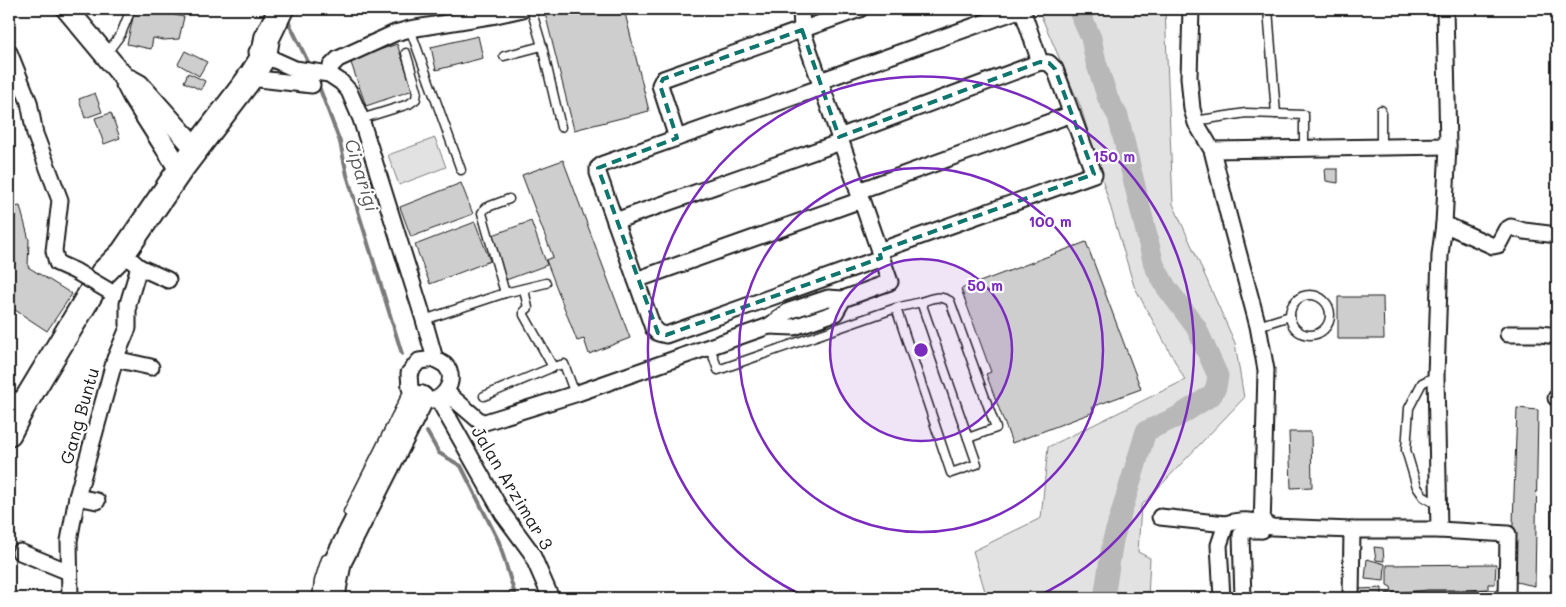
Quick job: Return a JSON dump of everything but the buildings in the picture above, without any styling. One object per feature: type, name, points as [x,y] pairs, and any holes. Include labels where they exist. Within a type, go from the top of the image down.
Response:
[{"type":"highway","points":[[106,282],[106,256],[177,166],[245,74],[269,34]]},
{"type":"highway","points":[[9,433],[16,401],[106,282],[131,260],[177,166]]},
{"type":"highway","points":[[332,598],[338,561],[428,395]]},
{"type":"main road","points":[[67,9],[122,75],[132,96],[177,166]]},
{"type":"main road","points":[[122,75],[139,85],[192,145]]},
{"type":"street","points":[[328,73],[331,66],[338,59],[395,33],[496,16],[523,9]]},
{"type":"street","points":[[428,395],[451,379],[446,366],[435,359],[419,361],[409,373],[428,395],[482,423],[575,394],[769,326],[794,327],[835,313],[843,299],[890,282],[802,30],[801,9]]},
{"type":"street","points":[[678,138],[660,85],[663,78],[860,9]]},
{"type":"street","points":[[615,221],[840,140],[1040,62],[1049,63],[1055,69],[1094,174],[666,334],[658,333],[653,328],[615,221],[598,172],[598,168],[603,164],[678,138],[1022,9],[1040,62]]},
{"type":"street","points":[[1191,9],[1190,94],[1192,109],[1196,123],[1212,150],[1258,326],[1266,370],[1266,526]]},
{"type":"street","points":[[1439,530],[1436,376],[1440,255],[1444,224],[1448,146],[1445,9]]},
{"type":"street","points":[[269,34],[295,69],[328,73],[341,82],[349,91],[361,119],[435,359]]},
{"type":"street","points":[[9,52],[29,102],[35,134],[60,200],[54,251],[57,263],[106,282],[128,304]]},
{"type":"street","points":[[245,74],[312,85]]},
{"type":"street","points":[[636,280],[1072,114]]},
{"type":"street","points":[[1212,150],[1448,146]]},
{"type":"street","points":[[1444,224],[1493,246],[1498,244],[1506,230],[1511,227],[1524,231],[1557,234]]},
{"type":"street","points":[[131,260],[168,280]]},
{"type":"street","name":"Gang Buntu","points":[[70,598],[69,541],[77,497],[116,359],[128,328],[131,260]]},
{"type":"street","points":[[1508,334],[1557,336]]},
{"type":"street","points":[[116,359],[152,367]]},
{"type":"street","name":"Jalan Arzimar 3","points":[[428,395],[503,514],[531,552],[551,598]]},
{"type":"street","points":[[77,497],[97,501]]},
{"type":"street","points":[[1160,517],[1226,524],[1236,520],[1266,526],[1352,530],[1439,530],[1508,534],[1507,597]]},
{"type":"street","points":[[1222,598],[1219,545],[1226,524]]},
{"type":"street","points":[[1243,598],[1240,552],[1241,532],[1266,526]]},
{"type":"street","points":[[1351,598],[1352,530]]},
{"type":"street","points":[[20,552],[69,572]]},
{"type":"lane","points":[[106,54],[121,34],[131,9]]},
{"type":"lane","points":[[531,9],[542,46],[561,127]]},
{"type":"lane","points":[[1268,9],[1276,114]]},
{"type":"lane","points":[[410,29],[461,170]]},
{"type":"lane","points":[[504,56],[542,46]]},
{"type":"lane","points":[[361,119],[409,104],[416,99],[417,90],[406,53]]},
{"type":"lane","points":[[1381,110],[1381,146]]},
{"type":"lane","points":[[1196,123],[1201,120],[1246,113],[1304,115],[1304,147]]},
{"type":"lane","points":[[504,293],[482,212],[485,208],[509,199]]},
{"type":"lane","points":[[424,320],[504,293],[546,283]]},
{"type":"lane","points":[[524,289],[528,308],[524,311],[524,315],[553,367]]},
{"type":"lane","points":[[1310,295],[1320,298],[1328,305],[1330,315],[1328,325],[1320,332],[1310,335],[1300,332],[1293,325],[1290,316],[1293,306],[1300,298],[1310,295]]},
{"type":"lane","points":[[710,347],[718,370],[896,308],[936,296],[943,297],[950,301],[996,428],[968,438]]},
{"type":"lane","points":[[896,308],[951,473],[977,464],[921,302]]},
{"type":"lane","points":[[1258,326],[1290,316]]},
{"type":"lane","points":[[484,396],[564,364],[575,394]]},
{"type":"lane","points":[[1436,376],[1422,383],[1409,408],[1406,450],[1417,487],[1424,497],[1438,504]]},
{"type":"lane","points":[[343,522],[428,395]]},
{"type":"lane","points":[[317,598],[319,581],[330,549]]},
{"type":"lane","points":[[1389,598],[1429,596],[1507,597]]},
{"type":"highlighted area","points":[[802,30],[839,137],[1040,62],[1049,63],[1055,69],[1094,174],[879,251],[881,258],[666,335],[658,333],[598,168],[677,138],[660,85],[663,79]]},
{"type":"shaded area","points":[[1038,9],[1165,9],[1173,204],[1235,343],[1244,398],[1141,506],[1138,552],[1150,558],[1148,598],[987,598],[973,551],[1041,518],[1048,447],[1185,380],[1134,286],[1081,108]]},
{"type":"shaded area","points":[[435,138],[446,167],[399,185],[388,155]]},
{"type":"waterway","points":[[1078,9],[1091,38],[1096,62],[1108,99],[1118,116],[1154,265],[1166,287],[1196,327],[1218,376],[1212,395],[1177,417],[1146,431],[1113,540],[1104,598]]},
{"type":"waterway","name":"Ciparigi","points":[[287,19],[311,68]]},
{"type":"waterway","name":"Ciparigi","points":[[318,84],[340,142],[347,175],[402,354]]},
{"type":"waterway","name":"Ciparigi","points":[[427,432],[439,453],[461,466],[499,542],[516,598]]},
{"type":"waterway","points":[[482,598],[515,594]]}]
